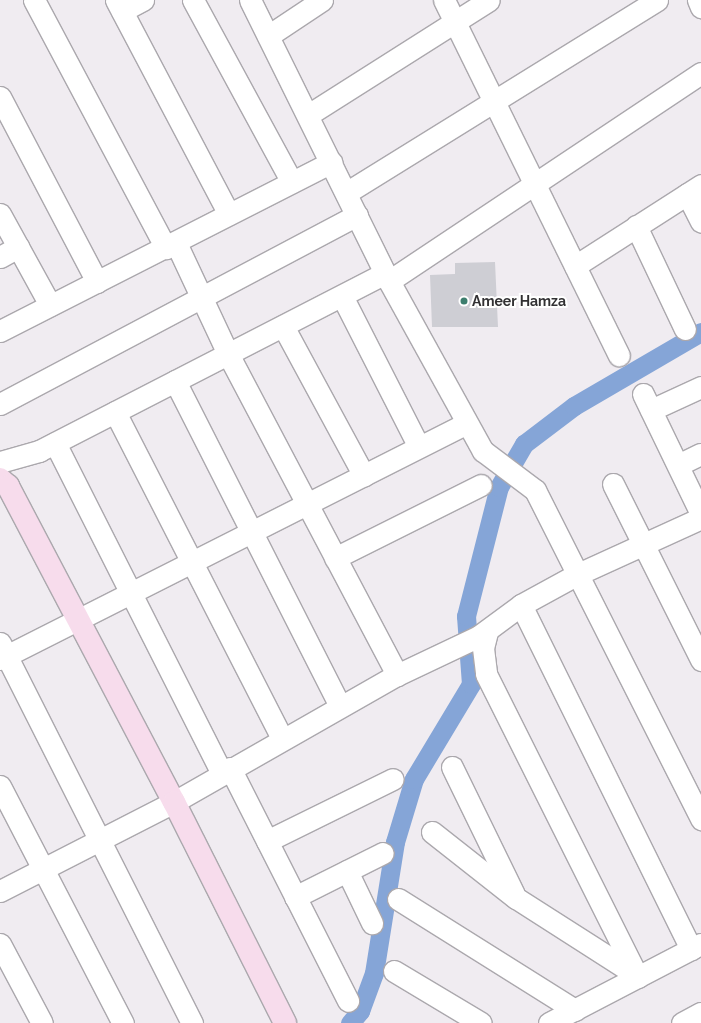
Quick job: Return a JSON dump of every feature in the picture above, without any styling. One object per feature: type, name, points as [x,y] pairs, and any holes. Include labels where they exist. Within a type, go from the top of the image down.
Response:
[{"type":"street","points":[[34,0],[201,297],[228,354],[336,558],[406,671]]},
{"type":"street","points":[[142,0],[119,6],[229,214]]},
{"type":"street","points":[[193,0],[292,182]]},
{"type":"street","points":[[250,0],[387,277],[467,423],[489,456],[535,490],[576,575],[701,819]]},
{"type":"street","points":[[268,36],[322,0]]},
{"type":"street","points":[[444,0],[619,355]]},
{"type":"street","points":[[308,115],[489,0]]},
{"type":"street","points":[[346,193],[495,103],[657,0]]},
{"type":"street","points":[[698,0],[701,7]]},
{"type":"street","points":[[0,462],[55,443],[342,296],[387,277],[535,184],[701,74]]},
{"type":"street","points":[[0,96],[96,282]]},
{"type":"street","points":[[0,331],[171,246],[229,214],[331,162]]},
{"type":"street","points":[[575,266],[694,189],[701,222]]},
{"type":"street","points":[[0,214],[9,252],[50,305]]},
{"type":"street","points":[[0,404],[357,215]]},
{"type":"street","points":[[636,226],[685,328]]},
{"type":"street","points":[[342,296],[420,447]]},
{"type":"street","points":[[283,326],[364,476]]},
{"type":"street","points":[[175,381],[340,706]]},
{"type":"street","points":[[701,387],[647,402],[701,514]]},
{"type":"street","points":[[115,412],[282,739]]},
{"type":"street","points":[[192,1023],[2,653],[77,620],[467,423]]},
{"type":"street","points":[[55,443],[131,593],[226,771],[267,841],[348,1001]]},
{"type":"street","points":[[678,465],[701,454]]},
{"type":"street","points":[[0,479],[8,486],[77,620],[174,802],[285,1023]]},
{"type":"street","points":[[613,484],[701,660]]},
{"type":"street","points":[[336,558],[481,485]]},
{"type":"street","points":[[0,891],[174,802],[340,706],[406,671],[483,634],[521,606],[576,575],[701,518]]},
{"type":"street","points":[[521,606],[696,947],[549,1023]]},
{"type":"street","points":[[483,634],[486,674],[638,977]]},
{"type":"street","points":[[452,767],[516,898]]},
{"type":"street","points":[[267,841],[393,779]]},
{"type":"street","points":[[0,786],[123,1023]]},
{"type":"street","points":[[432,832],[516,898],[638,977]]},
{"type":"street","points":[[295,897],[383,853]]},
{"type":"street","points":[[347,870],[372,923]]},
{"type":"street","points":[[398,899],[575,1010]]},
{"type":"street","points":[[0,944],[7,975],[42,1023]]},
{"type":"street","points":[[394,971],[480,1023]]},
{"type":"street","points":[[682,1023],[701,1013]]},
{"type":"building","name":"Ameer Hamza","points":[[495,262],[498,327],[432,327],[430,275],[455,274],[455,263]]},
{"type":"waterway","points":[[350,1023],[360,1011],[374,973],[395,842],[414,779],[471,684],[466,616],[499,487],[524,444],[574,406],[701,332]]},
{"type":"place","name":"Ameer Hamza","points":[[464,301]]}]
